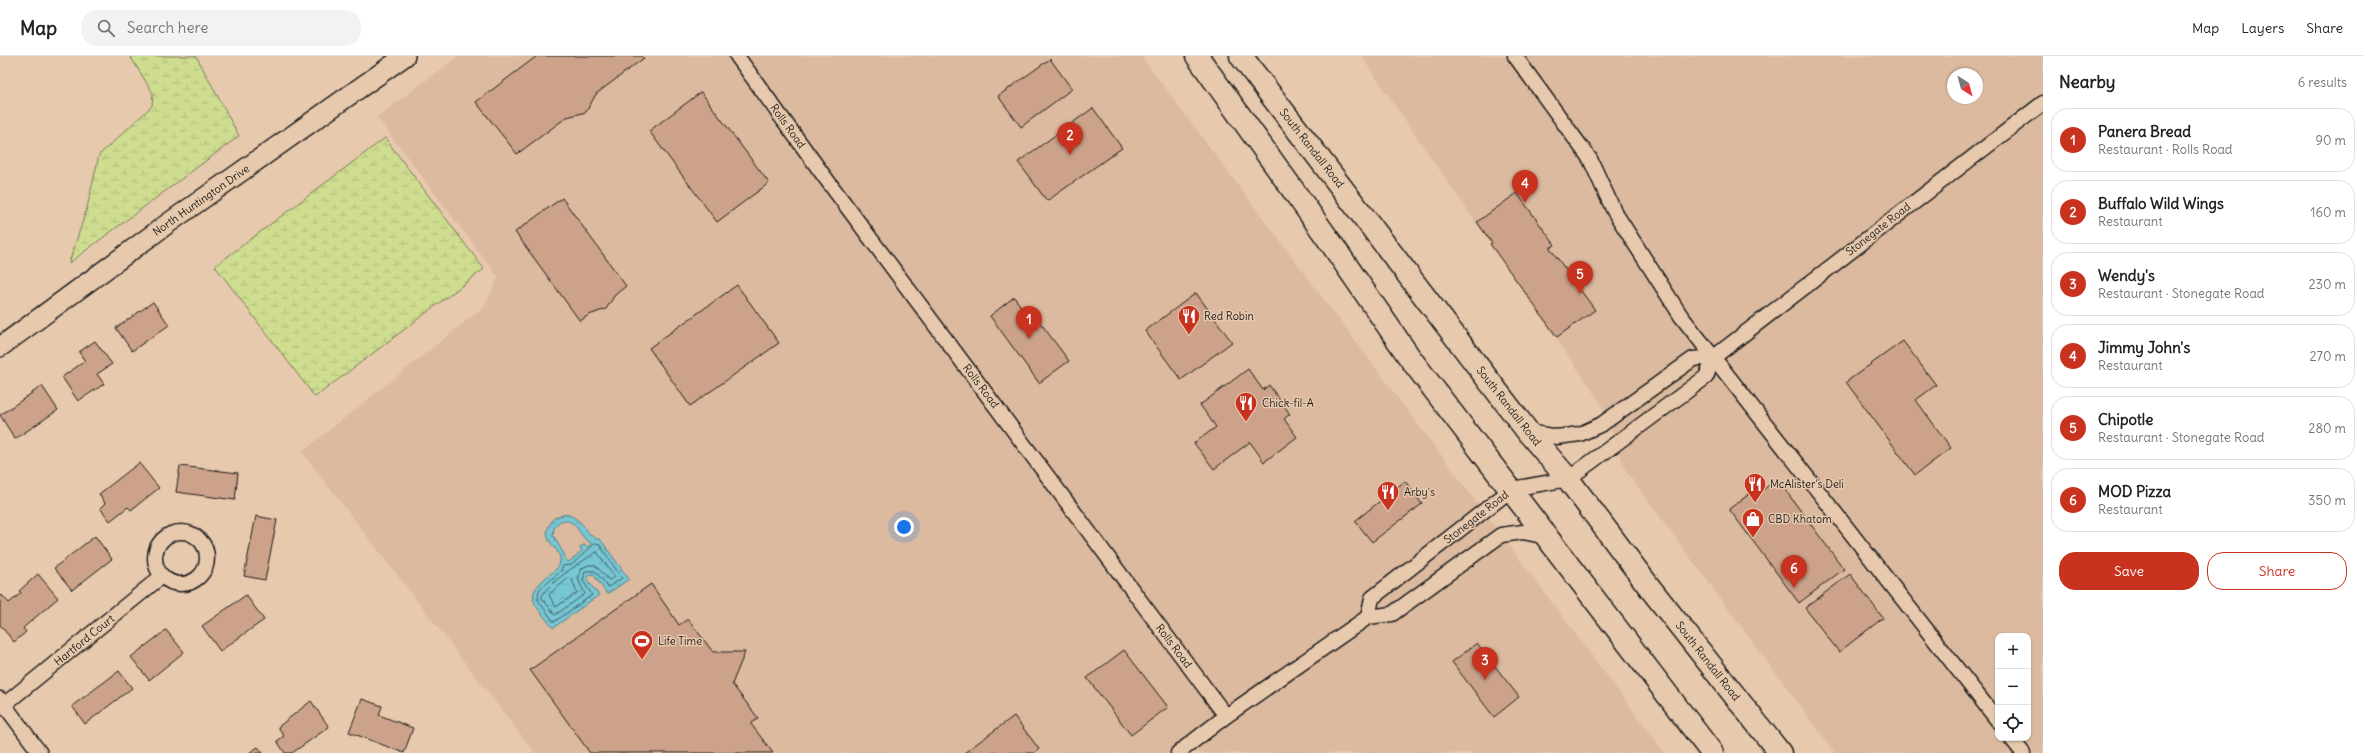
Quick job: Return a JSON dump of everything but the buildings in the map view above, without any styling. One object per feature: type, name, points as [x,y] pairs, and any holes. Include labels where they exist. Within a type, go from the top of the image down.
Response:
[{"type":"main road","points":[[1197,56],[1331,243],[1410,358],[1512,489],[1712,753]]},
{"type":"main road","name":"South Randall Road","points":[[1241,56],[1528,432],[1568,479],[1650,588],[1780,753]]},
{"type":"street","name":"North Huntington Drive","points":[[0,347],[167,224],[405,56]]},
{"type":"street","name":"Rolls Road","points":[[737,56],[824,176],[1226,716]]},
{"type":"street","points":[[1515,56],[1590,159],[1614,211],[1682,316],[1995,717]]},
{"type":"street","name":"Stonegate Road","points":[[1368,617],[1372,598],[1512,489],[1568,479],[1706,377],[1714,357],[2043,103]]},
{"type":"street","points":[[1528,432],[1557,437],[1580,434],[1602,424],[1693,359],[1714,357]]},
{"type":"street","points":[[1178,753],[1226,716],[1368,617],[1392,614],[1501,535],[1523,532],[1549,538]]},
{"type":"street","name":"Hartford Court","points":[[3,701],[162,576]]},
{"type":"street","points":[[3,701],[40,753]]},
{"type":"street","points":[[2013,741],[2023,753]]},
{"type":"shaded area","points":[[459,56],[1141,56],[1665,753],[535,753],[302,452],[485,306],[498,277],[377,117]]},
{"type":"shaded area","points":[[1361,56],[2043,56],[2043,753],[1835,753],[1626,471],[1601,403]]},
{"type":"green space","points":[[130,56],[196,56],[239,136],[69,263],[87,208],[99,155],[152,106],[153,93]]},
{"type":"green space","points":[[385,138],[484,269],[315,397],[215,266]]},
{"type":"water","points":[[566,514],[572,516],[580,522],[592,536],[596,539],[600,539],[629,579],[607,594],[593,574],[588,575],[587,580],[599,595],[553,628],[536,606],[533,595],[541,582],[559,566],[560,556],[548,538],[547,533],[554,518]],"holes":[[[560,521],[569,521],[575,525],[584,538],[591,544],[588,547],[584,545],[580,547],[582,551],[569,562],[566,561],[564,554],[553,535],[554,528]]]},
{"type":"place","name":"Buffalo Wild Wings","points":[[1070,155]]},
{"type":"place","name":"Jimmy John's","points":[[1525,203]]},
{"type":"place","name":"Chipotle","points":[[1580,294]]},
{"type":"place","name":"Red Robin","points":[[1189,336]]},
{"type":"place","name":"Panera Bread","points":[[1029,339]]},
{"type":"place","name":"Chick-fil-A","points":[[1246,422]]},
{"type":"place","name":"McAlister's Deli","points":[[1755,504]]},
{"type":"place","name":"Arby's","points":[[1388,512]]},
{"type":"place","name":"CBD Khatom","points":[[1753,538]]},
{"type":"place","name":"MOD Pizza","points":[[1794,588]]},
{"type":"place","name":"Life Time","points":[[642,660]]},
{"type":"place","name":"Wendy's","points":[[1485,680]]}]
